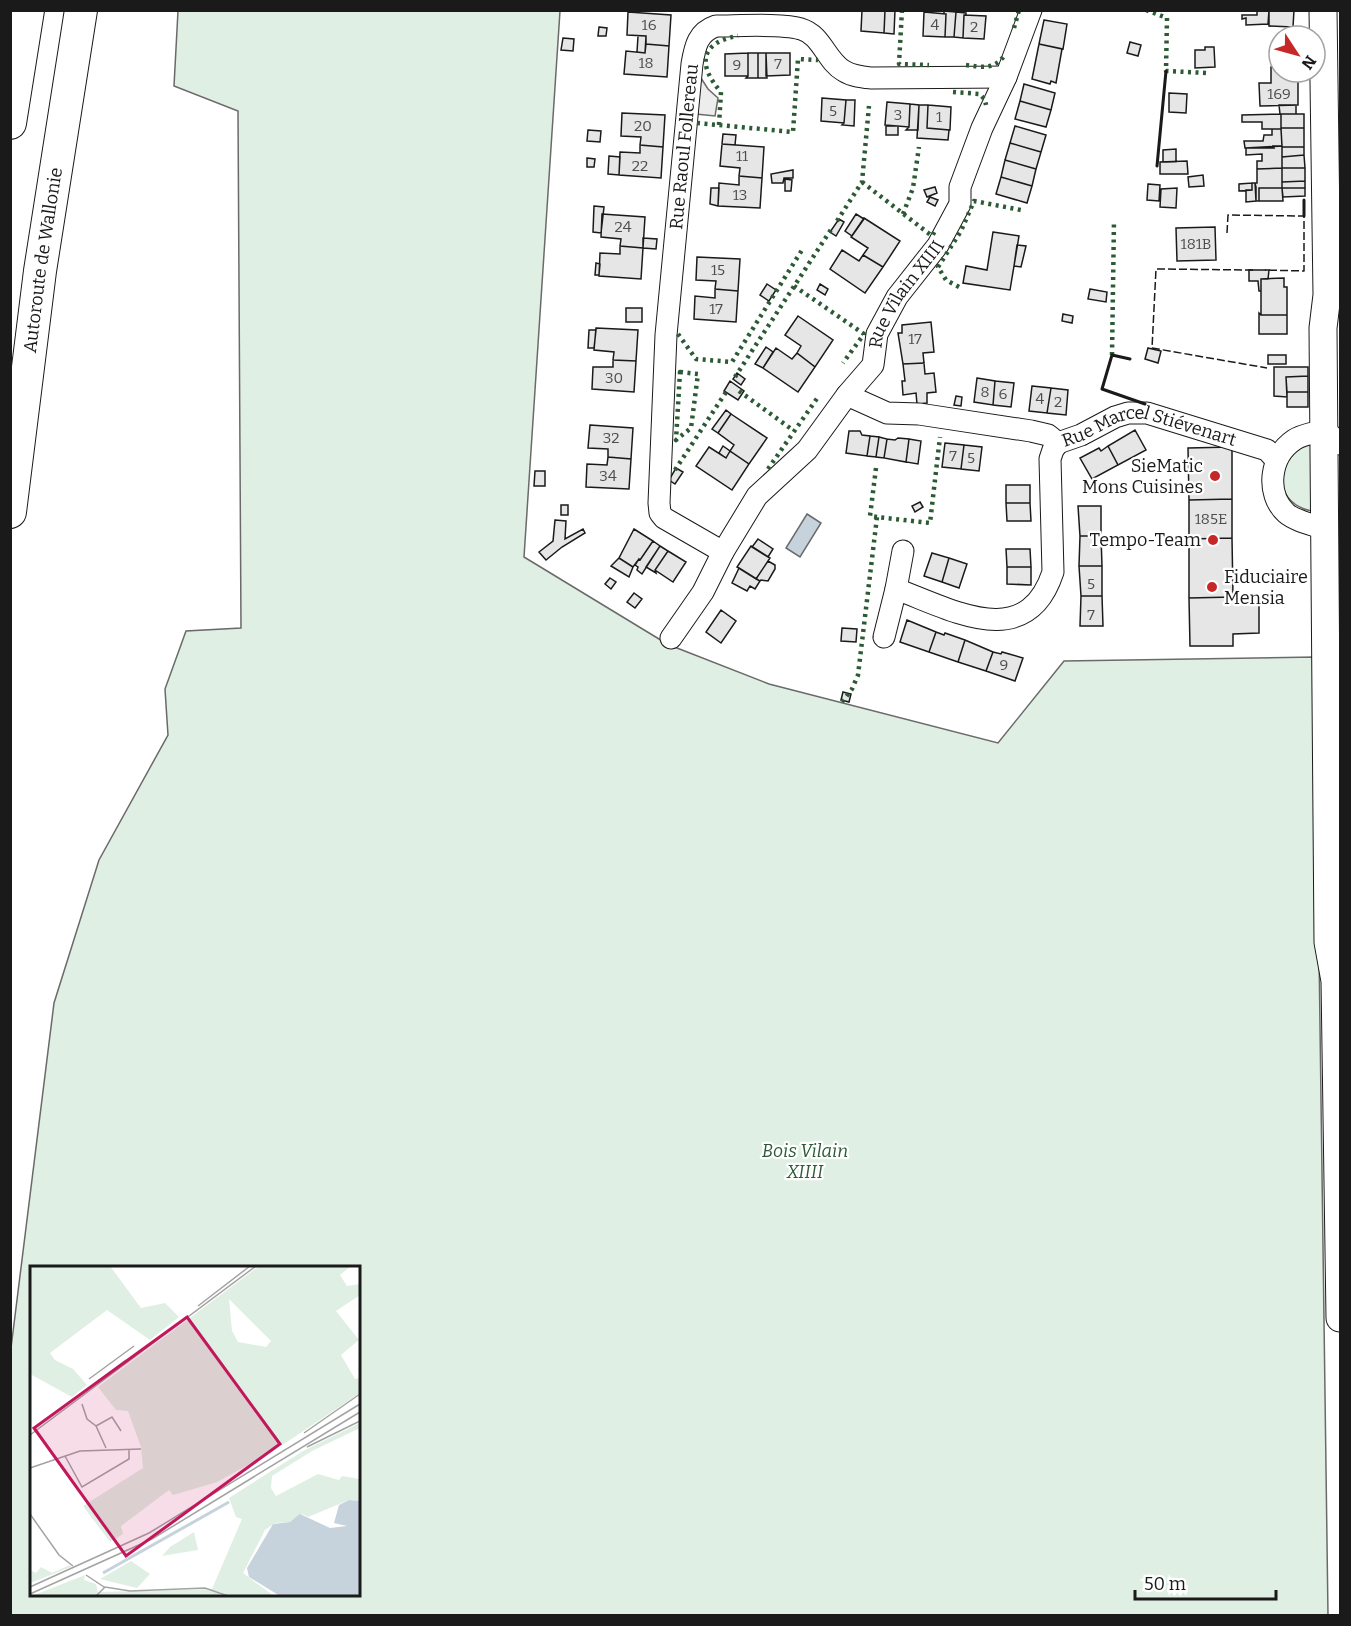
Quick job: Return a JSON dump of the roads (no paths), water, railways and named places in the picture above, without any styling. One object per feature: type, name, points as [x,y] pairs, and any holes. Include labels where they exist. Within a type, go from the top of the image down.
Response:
[{"type":"highway","points":[[10,123],[28,10]]},
{"type":"highway","name":"Autoroute de Wallonie","points":[[10,512],[40,271],[81,10]]},
{"type":"main road","points":[[1323,10],[1327,295],[1323,328],[1333,437],[1325,529],[1328,942],[1335,981],[1341,1318]]},
{"type":"street","name":"Rue Vilain XIIII","points":[[671,638],[703,592],[723,552],[757,496],[807,450],[847,394],[873,365],[878,334],[897,297],[938,245],[960,204],[960,188],[982,128],[1006,77],[1032,10]]},
{"type":"street","name":"Rue Raoul Follereau","points":[[723,552],[664,518],[660,513],[659,503],[666,335],[689,84],[694,52],[699,40],[706,29],[716,26],[801,29],[813,35],[842,71],[856,76],[871,78],[1006,77]]},
{"type":"street","name":"Rue Marcel Stiévenart","points":[[847,394],[887,413],[919,414],[1031,431],[1048,435],[1058,443],[1081,435],[1115,417],[1128,413],[1147,413],[1267,450],[1276,460]]},
{"type":"street","points":[[1325,529],[1288,514],[1275,495],[1272,479],[1276,460],[1294,440],[1333,437]]},
{"type":"street","points":[[896,588],[968,614],[995,621],[1013,618],[1037,602],[1048,587],[1053,572],[1050,459],[1058,443]]},
{"type":"street","points":[[884,637],[903,551]]},
{"type":"street","points":[[1328,863],[1341,887]]},
{"type":"place","name":"SieMatic Mons Cuisines","points":[[1215,476]]},
{"type":"place","name":"Tempo-Team","points":[[1213,540]]},
{"type":"place","name":"Fiduciaire Mensia","points":[[1212,587]]},
{"type":"park label","name":"Bois Vilain XIIII","points":[[805,1161]]}]
